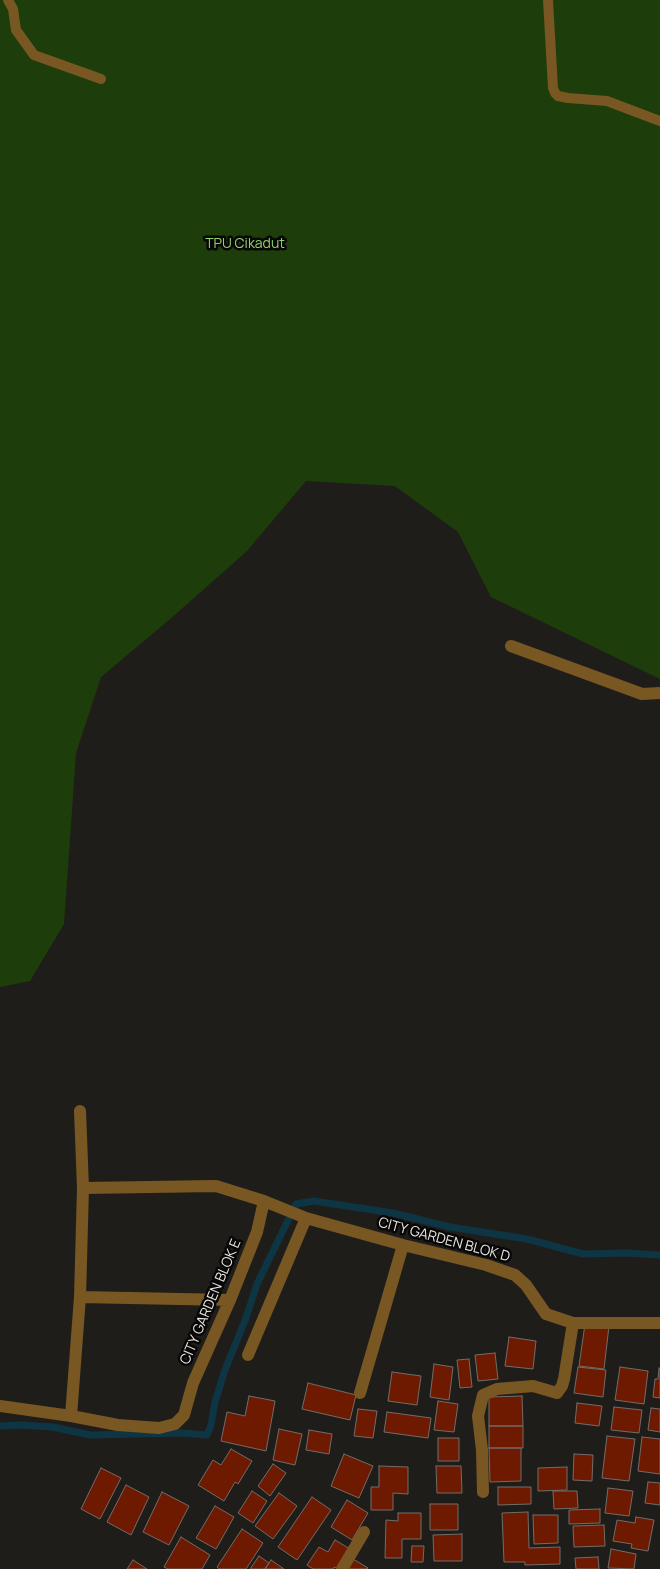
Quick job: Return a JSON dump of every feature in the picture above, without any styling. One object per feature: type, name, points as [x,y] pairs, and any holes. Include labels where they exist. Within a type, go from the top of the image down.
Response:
[{"type":"street","points":[[511,646],[642,694],[660,693]]},
{"type":"street","points":[[0,1406],[70,1416],[80,1297],[83,1188],[80,1111]]},
{"type":"street","name":"CITY GARDEN BLOK D","points":[[83,1188],[216,1186],[264,1201],[306,1218],[403,1245],[486,1264],[515,1274],[526,1285],[546,1314],[573,1324],[660,1323]]},
{"type":"street","name":"CITY GARDEN BLOK E","points":[[70,1416],[118,1425],[159,1428],[175,1424],[184,1416],[193,1383],[230,1300],[257,1232],[264,1201]]},
{"type":"street","points":[[248,1355],[306,1218]]},
{"type":"street","points":[[360,1394],[403,1245]]},
{"type":"street","points":[[80,1297],[230,1300]]},
{"type":"street","points":[[483,1492],[482,1450],[478,1416],[483,1395],[498,1389],[532,1386],[557,1393],[564,1379],[573,1324]]},
{"type":"street","points":[[342,1569],[364,1532]]},
{"type":"lane","points":[[8,0],[14,9],[16,30],[34,55],[101,79]]},
{"type":"lane","points":[[548,0],[553,88],[555,93],[558,96],[568,98],[607,101],[660,121]]},
{"type":"green space","name":"TPU Cikadut","points":[[0,0],[660,0],[660,679],[491,597],[458,532],[395,486],[306,481],[247,551],[101,677],[76,753],[64,924],[30,981],[0,987]]},
{"type":"building","points":[[585,1324],[609,1326],[604,1369],[579,1366]]},
{"type":"building","points":[[509,1337],[536,1341],[533,1369],[505,1366]]},
{"type":"building","points":[[495,1353],[498,1379],[478,1381],[475,1355]]},
{"type":"building","points":[[469,1359],[472,1387],[460,1388],[457,1360]]},
{"type":"building","points":[[434,1364],[453,1367],[449,1400],[430,1397]]},
{"type":"building","points":[[578,1367],[606,1370],[603,1397],[574,1393]]},
{"type":"building","points":[[620,1367],[648,1371],[644,1404],[615,1400]]},
{"type":"building","points":[[659,1368],[660,1398],[653,1397],[655,1379],[658,1379]]},
{"type":"building","points":[[392,1372],[421,1376],[417,1405],[388,1401]]},
{"type":"building","points":[[308,1383],[356,1395],[350,1420],[302,1409]]},
{"type":"building","points":[[249,1396],[275,1401],[266,1451],[221,1441],[227,1412],[245,1416]]},
{"type":"building","points":[[522,1396],[523,1426],[489,1426],[489,1397]]},
{"type":"building","points":[[438,1401],[458,1404],[454,1432],[434,1430]]},
{"type":"building","points":[[577,1403],[602,1406],[599,1426],[575,1423]]},
{"type":"building","points":[[614,1407],[642,1410],[639,1433],[611,1430]]},
{"type":"building","points":[[651,1408],[660,1409],[660,1432],[648,1430]]},
{"type":"building","points":[[358,1409],[377,1411],[373,1438],[354,1436]]},
{"type":"building","points":[[387,1412],[431,1418],[428,1438],[384,1432]]},
{"type":"building","points":[[489,1426],[523,1426],[523,1448],[489,1448]]},
{"type":"building","points":[[279,1429],[302,1434],[295,1465],[273,1460]]},
{"type":"building","points":[[309,1430],[332,1434],[329,1454],[306,1450]]},
{"type":"building","points":[[607,1436],[635,1439],[629,1481],[602,1478]]},
{"type":"building","points":[[642,1437],[660,1439],[660,1474],[638,1471]]},
{"type":"building","points":[[438,1438],[459,1438],[459,1461],[438,1461]]},
{"type":"building","points":[[489,1448],[521,1448],[521,1481],[490,1482]]},
{"type":"building","points":[[231,1449],[252,1461],[238,1484],[235,1482],[224,1501],[198,1485],[213,1460],[221,1465]]},
{"type":"building","points":[[344,1454],[373,1466],[359,1498],[331,1486]]},
{"type":"building","points":[[574,1454],[593,1455],[592,1481],[573,1480]]},
{"type":"building","points":[[273,1464],[286,1473],[270,1496],[258,1486]]},
{"type":"building","points":[[379,1466],[408,1467],[408,1494],[393,1493],[393,1510],[371,1510],[371,1487],[379,1487]]},
{"type":"building","points":[[436,1466],[461,1466],[462,1493],[437,1493]]},
{"type":"building","points":[[567,1467],[567,1490],[538,1491],[538,1468]]},
{"type":"building","points":[[101,1468],[121,1478],[100,1519],[81,1509]]},
{"type":"building","points":[[648,1482],[660,1483],[660,1505],[645,1503]]},
{"type":"building","points":[[126,1485],[149,1497],[131,1535],[107,1522]]},
{"type":"building","points":[[498,1487],[531,1487],[531,1504],[498,1505]]},
{"type":"building","points":[[608,1488],[633,1491],[629,1516],[605,1513]]},
{"type":"building","points":[[252,1491],[267,1501],[253,1523],[238,1513]]},
{"type":"building","points":[[553,1491],[577,1491],[578,1508],[554,1509]]},
{"type":"building","points":[[162,1492],[189,1506],[169,1545],[143,1532]]},
{"type":"building","points":[[279,1493],[297,1506],[273,1539],[255,1526]]},
{"type":"building","points":[[312,1497],[331,1510],[297,1560],[278,1547]]},
{"type":"building","points":[[347,1500],[368,1513],[352,1540],[331,1527]]},
{"type":"building","points":[[430,1504],[458,1504],[458,1530],[430,1530]]},
{"type":"building","points":[[215,1506],[234,1517],[216,1549],[196,1538]]},
{"type":"building","points":[[600,1509],[600,1523],[569,1524],[569,1510]]},
{"type":"building","points":[[528,1512],[529,1548],[560,1547],[560,1564],[525,1565],[525,1562],[504,1562],[502,1513]]},
{"type":"building","points":[[398,1513],[421,1513],[421,1539],[402,1539],[402,1558],[385,1558],[386,1520],[398,1521]]},
{"type":"building","points":[[533,1515],[558,1515],[558,1543],[534,1544]]},
{"type":"building","points":[[636,1517],[654,1520],[648,1551],[631,1548],[632,1544],[613,1541],[617,1520],[635,1523]]},
{"type":"building","points":[[604,1525],[605,1546],[574,1547],[573,1526]]},
{"type":"building","points":[[242,1529],[263,1543],[246,1569],[219,1569],[217,1567]]},
{"type":"building","points":[[462,1534],[462,1561],[434,1561],[433,1535]]},
{"type":"building","points":[[181,1537],[210,1555],[202,1569],[168,1569],[164,1567]]},
{"type":"building","points":[[335,1540],[350,1549],[338,1569],[334,1567],[333,1569],[313,1569],[307,1565],[319,1547],[328,1552]]},
{"type":"building","points":[[412,1546],[424,1546],[423,1562],[411,1562]]},
{"type":"building","points":[[611,1549],[636,1554],[634,1569],[608,1568]]},
{"type":"building","points":[[259,1556],[269,1563],[265,1569],[250,1569]]},
{"type":"building","points":[[598,1557],[599,1569],[576,1569],[575,1558]]},
{"type":"building","points":[[353,1559],[368,1568],[347,1569]]},
{"type":"building","points":[[133,1560],[147,1569],[127,1569]]},
{"type":"building","points":[[271,1560],[284,1569],[265,1569]]},
{"type":"waterway","points":[[0,1426],[53,1427],[90,1435],[182,1433],[207,1435],[225,1370],[246,1318],[257,1284],[296,1204],[314,1201],[393,1213],[450,1227],[527,1239],[583,1254],[626,1253],[660,1255]]}]
